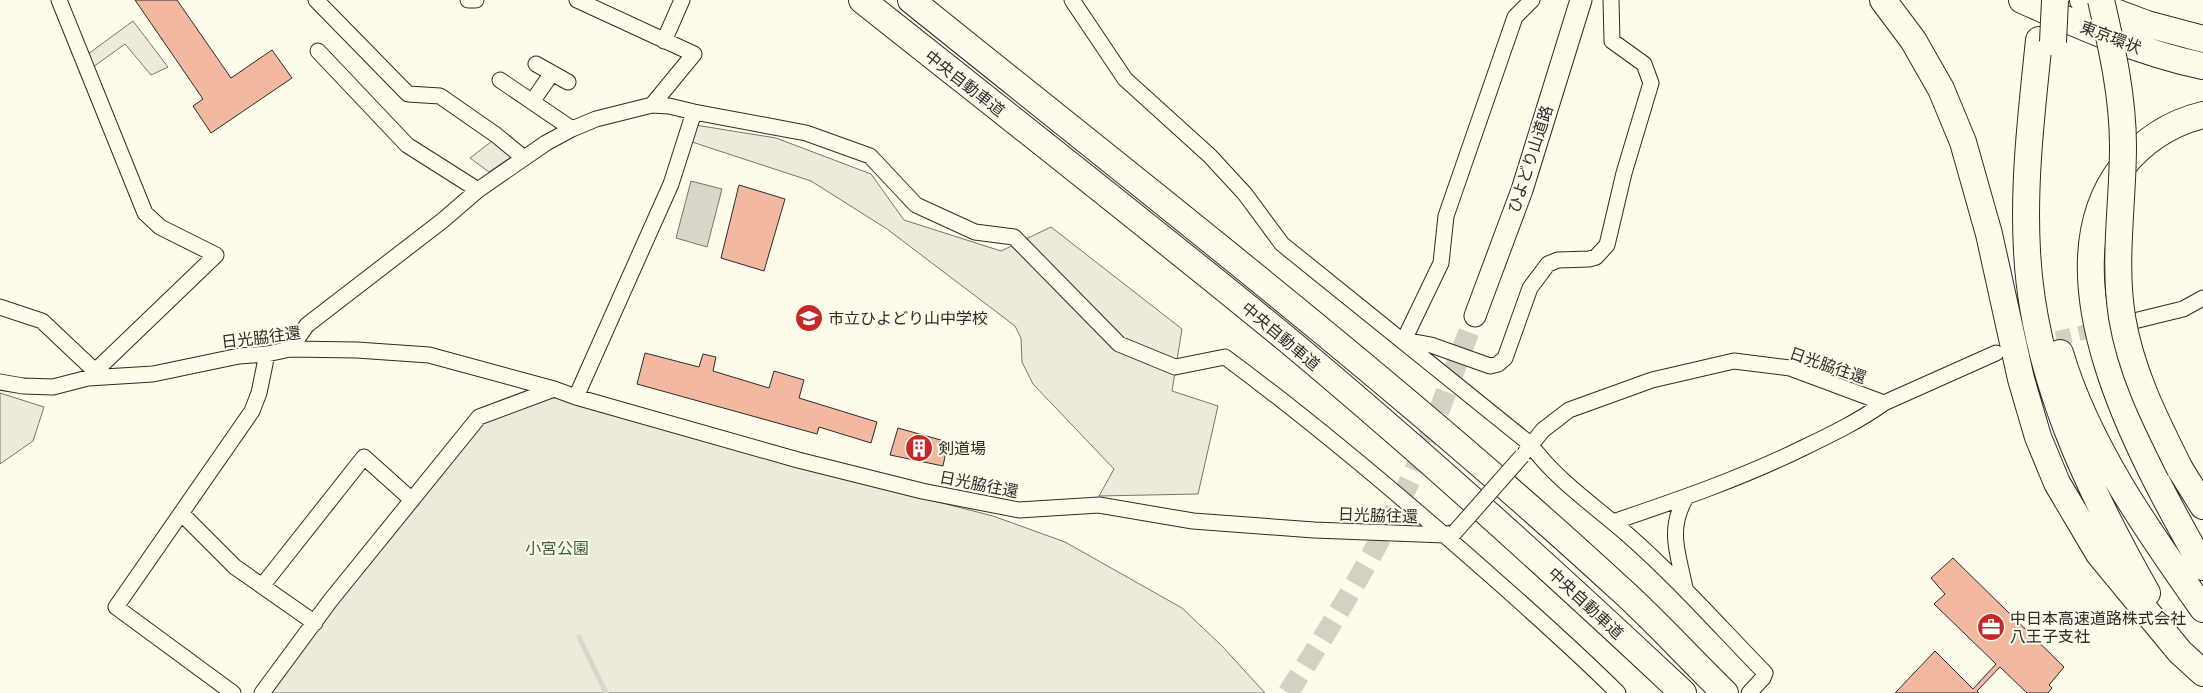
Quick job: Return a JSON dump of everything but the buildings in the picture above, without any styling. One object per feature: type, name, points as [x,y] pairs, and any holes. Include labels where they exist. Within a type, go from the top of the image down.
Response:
[{"type":"highway","name":"中央自動車道","points":[[862,0],[1285,338],[1552,570],[1683,693]]},
{"type":"highway","name":"中央自動車道","points":[[910,0],[1195,226],[1444,432],[1620,588],[1725,693]]},
{"type":"highway","points":[[1883,0],[1914,40],[1941,89],[1963,142],[1989,234],[2021,379],[2038,437],[2057,483],[2099,554],[2180,652],[2203,673]]},
{"type":"highway","name":"東京環状","points":[[2022,0],[2119,41],[2171,59],[2203,66]]},
{"type":"highway","points":[[2041,0],[2046,41],[2041,201],[2043,261],[2054,333],[2074,393],[2092,434],[2155,538],[2203,609]]},
{"type":"highway","points":[[2055,0],[2046,41],[2030,144],[2027,250],[2031,292],[2040,341],[2057,403],[2090,485],[2118,541],[2180,652],[2203,689]]},
{"type":"highway","name":"東京環状","points":[[2083,0],[2147,24],[2203,39]]},
{"type":"highway","points":[[2101,0],[2121,105],[2123,145],[2117,248],[2122,316],[2128,350],[2142,391],[2180,469],[2203,506]]},
{"type":"highway","points":[[2203,115],[2178,123],[2145,143],[2136,151],[2113,179],[2098,212],[2091,250],[2094,312],[2113,384],[2156,483],[2203,567]]},
{"type":"highway","points":[[2133,429],[2203,538]]},
{"type":"street","points":[[0,307],[42,321],[92,374],[216,255],[160,227],[145,213],[60,0]]},
{"type":"street","points":[[316,0],[408,94],[440,96],[496,135],[524,158]]},
{"type":"street","points":[[468,0],[476,0]]},
{"type":"street","points":[[577,0],[597,4],[664,41],[694,54],[652,105]]},
{"type":"street","points":[[664,41],[682,0]]},
{"type":"street","points":[[1072,0],[1125,79],[1210,156],[1245,194],[1282,244],[1404,340],[1526,450],[1542,460],[1684,588],[1765,673],[1763,678],[1749,693]]},
{"type":"street","points":[[1404,340],[1441,263],[1446,216],[1515,17],[1532,0]]},
{"type":"street","name":"ひよどり山道路","points":[[1475,316],[1522,190],[1580,0]]},
{"type":"street","points":[[1404,340],[1432,345],[1490,366],[1498,364],[1505,358],[1530,288],[1548,264],[1558,260],[1596,257],[1607,245],[1624,173],[1652,83],[1644,64],[1612,41],[1612,0]]},
{"type":"street","points":[[318,50],[407,146],[478,190]]},
{"type":"street","points":[[536,64],[568,82]]},
{"type":"street","points":[[532,102],[552,73]]},
{"type":"street","points":[[500,80],[572,129]]},
{"type":"street","points":[[290,349],[307,325],[434,227],[478,190],[524,158],[572,129],[596,119],[652,105],[669,106],[806,133],[870,156],[916,205],[975,232],[1014,237],[1119,344],[1175,367],[1225,357],[1283,400],[1450,533],[1618,693]]},
{"type":"street","points":[[576,397],[671,184],[694,112]]},
{"type":"street","points":[[2134,321],[2183,309],[2203,298]]},
{"type":"street","name":"日光脇往還","points":[[0,382],[23,386],[53,387],[92,374],[153,374],[239,356],[267,354],[290,349],[429,355],[554,389],[576,397],[798,460],[922,491],[1019,510],[1099,505],[1193,521],[1314,530],[1450,533],[1557,418],[1584,404],[1652,380],[1734,362],[1790,368],[1884,403]]},
{"type":"street","points":[[1612,522],[1686,497],[1769,464],[1864,418],[1884,403],[1996,352]]},
{"type":"street","points":[[233,693],[116,607],[252,411],[259,393],[267,354]]},
{"type":"street","points":[[262,693],[330,601],[479,417],[554,389]]},
{"type":"street","points":[[262,586],[364,457],[412,500]]},
{"type":"street","points":[[1684,588],[1675,550],[1674,529],[1678,513],[1686,497]]},
{"type":"street","points":[[182,514],[235,567],[315,623]]},
{"type":"green space","points":[[133,21],[168,67],[151,75],[125,44],[89,70],[84,57]]},
{"type":"green space","points":[[695,125],[776,138],[871,174],[904,220],[1001,251],[1051,227],[1182,329],[1172,391],[1218,406],[1198,494],[1099,496],[1114,469],[1033,384],[1022,362],[1021,338],[1015,326],[887,229],[811,181],[692,142]]},
{"type":"green space","points":[[492,141],[511,157],[489,172],[470,158]]},
{"type":"green space","points":[[0,393],[44,407],[33,441],[0,464]]},
{"type":"green space","name":"小宮公園","points":[[548,395],[820,472],[993,516],[1065,542],[1182,608],[1222,646],[1265,693],[262,693],[479,417]]},
{"type":"shaded area","points":[[691,181],[722,189],[707,247],[676,238]]},
{"type":"waterway","points":[[579,637],[606,693]]},
{"type":"tunnel","points":[[1288,693],[1356,582],[1406,489],[1475,316]]},
{"type":"tunnel","points":[[2034,344],[2106,327]]},
{"type":"place","name":"市立ひよどり山中学校","points":[[809,318]]},
{"type":"place","name":"剣道場","points":[[919,448]]},
{"type":"place","name":"中日本高速道路株式会社 八王子支社","points":[[1991,627]]}]
